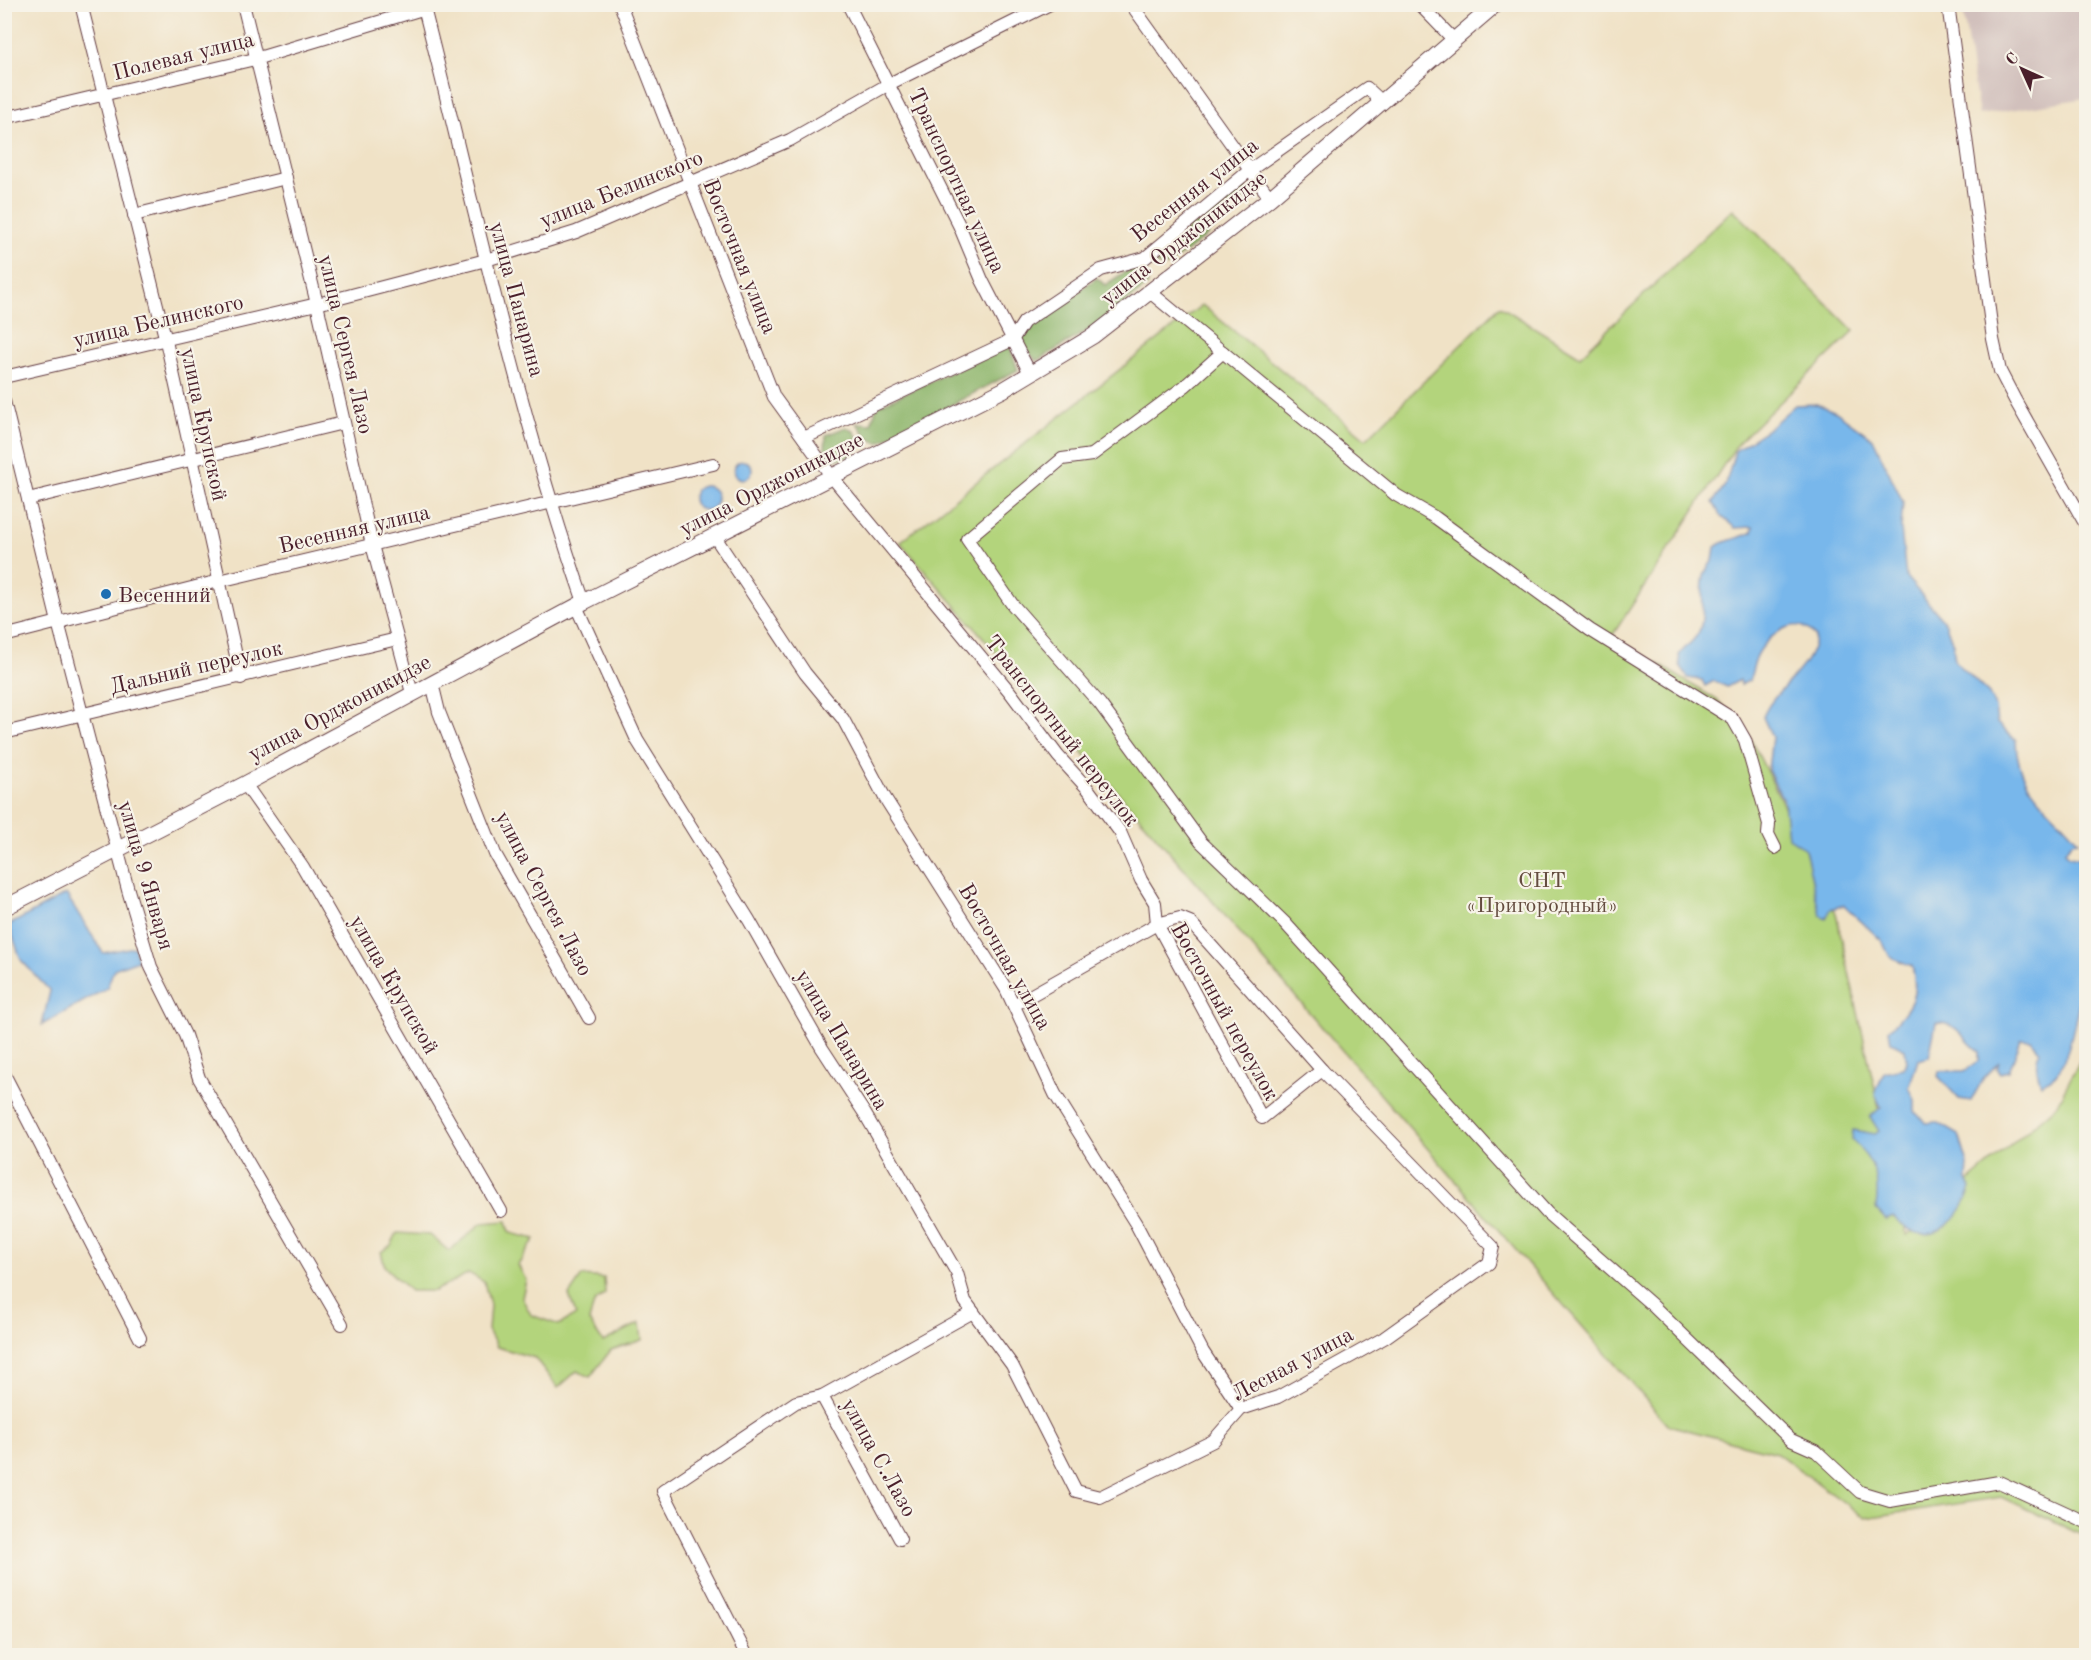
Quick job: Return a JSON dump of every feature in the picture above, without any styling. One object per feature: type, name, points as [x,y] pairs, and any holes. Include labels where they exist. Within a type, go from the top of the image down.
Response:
[{"type":"main road","name":"улица Орджоникидзе","points":[[4,908],[244,784],[580,604],[1003,390],[1093,336],[1270,198],[1496,4]]},
{"type":"street","name":"улица Крупской","points":[[81,4],[166,341],[241,678]]},
{"type":"street","name":"улица Сергея Лазо","points":[[243,4],[317,304],[372,545],[412,693]]},
{"type":"street","name":"Полевая улица","points":[[4,118],[104,97],[255,59],[438,4]]},
{"type":"street","name":"Восточная улица","points":[[620,4],[774,397],[832,477]]},
{"type":"street","name":"Транспортная улица","points":[[848,4],[959,225],[982,280],[1030,374]]},
{"type":"street","name":"улица Белинского","points":[[4,376],[166,341],[317,304],[486,260],[576,232],[790,140],[889,84],[1050,4]]},
{"type":"street","points":[[1131,4],[1270,198]]},
{"type":"street","points":[[1419,4],[1454,40]]},
{"type":"street","points":[[1948,4],[1993,339],[2000,370],[2086,525]]},
{"type":"street","name":"улица Панарина","points":[[423,7],[550,503],[580,604],[637,740],[749,920],[822,1048],[865,1114],[957,1274],[965,1301],[1012,1365],[1076,1491]]},
{"type":"street","name":"Весенняя улица","points":[[804,438],[1012,340],[1024,322],[1101,270],[1145,258],[1250,170],[1367,88],[1382,102]]},
{"type":"street","points":[[134,215],[286,178]]},
{"type":"street","points":[[1150,292],[1199,329],[1222,352],[1396,495],[1436,518],[1590,630],[1733,719],[1745,740],[1769,824],[1768,834],[1775,848]]},
{"type":"street","points":[[1222,352],[1185,386],[1092,455],[1062,459],[967,539],[1012,604],[1100,704],[1201,842],[1284,922],[1547,1213],[1651,1304],[1791,1440],[1816,1450],[1860,1492],[1880,1498],[1890,1500],[1999,1482],[2086,1522]]},
{"type":"street","name":"улица 9 Января","points":[[4,401],[81,715],[151,967],[184,1035],[199,1078],[342,1324]]},
{"type":"street","points":[[28,499],[343,423]]},
{"type":"street","name":"Весенняя улица","points":[[4,636],[219,581],[713,464]]},
{"type":"street","name":"Транспортный переулок","points":[[832,477],[1003,683],[1058,756],[1120,832],[1141,880],[1155,903],[1157,924]]},
{"type":"street","name":"Восточная улица","points":[[715,537],[805,673],[843,719],[885,798],[1014,1005],[1055,1094],[1136,1224],[1203,1352],[1241,1408]]},
{"type":"street","name":"Дальний переулок","points":[[4,733],[397,639]]},
{"type":"street","name":"улица Сергея Лазо","points":[[432,683],[439,712],[495,854],[589,1018]]},
{"type":"street","name":"улица Крупской","points":[[244,784],[303,867],[501,1211]]},
{"type":"street","points":[[1157,924],[1180,918],[1190,922],[1322,1070]]},
{"type":"street","name":"Восточный переулок","points":[[1014,1005],[1157,924],[1262,1118],[1322,1070]]},
{"type":"street","name":"Лесная улица","points":[[1076,1491],[1100,1497],[1213,1441],[1241,1408],[1278,1397],[1384,1338],[1489,1263],[1493,1247],[1322,1070]]},
{"type":"street","points":[[4,1074],[140,1338]]},
{"type":"street","points":[[747,1656],[663,1491],[796,1402],[822,1396],[973,1312]]},
{"type":"street","name":"улица С.Лазо","points":[[822,1396],[900,1539]]},
{"type":"shaded area","points":[[1962,5],[2086,5],[2086,98],[1979,115]]},
{"type":"green space","points":[[1242,181],[1247,191],[1239,207],[1227,205],[1212,231],[1200,217]]},
{"type":"green space","name":"СНТ «Пригородный»","points":[[1733,209],[1854,331],[1738,443],[1612,636],[1717,700],[1742,722],[1779,796],[1836,913],[1907,1235],[2056,1106],[2086,1049],[2086,1537],[2001,1497],[1865,1518],[1777,1453],[1668,1425],[900,542],[1202,305],[1366,439],[1500,306],[1580,356]]},
{"type":"green space","points":[[1197,222],[1208,235],[1167,266],[1159,266],[1152,259]]},
{"type":"green space","points":[[1136,265],[1144,265],[1148,285],[1097,325],[1037,361],[1017,341],[1026,326],[1097,278],[1105,285]]},
{"type":"green space","points":[[1009,345],[1018,370],[879,443],[869,439],[857,423],[871,424],[877,406]]},
{"type":"green space","points":[[846,427],[855,432],[859,441],[850,459],[829,458],[825,449],[826,435]]},
{"type":"green space","points":[[507,1221],[510,1233],[535,1239],[518,1265],[526,1280],[522,1298],[531,1315],[559,1325],[576,1315],[569,1295],[582,1276],[604,1278],[605,1294],[594,1303],[589,1321],[603,1342],[640,1323],[642,1340],[611,1350],[590,1377],[577,1371],[558,1388],[535,1358],[497,1347],[488,1330],[490,1305],[484,1282],[469,1273],[434,1291],[410,1291],[385,1267],[381,1252],[391,1245],[397,1233],[430,1235],[449,1251],[482,1223]]},
{"type":"water","points":[[1817,404],[1836,412],[1873,439],[1903,502],[1901,529],[1906,577],[1945,622],[1953,644],[1955,661],[1989,694],[1995,707],[1997,723],[2016,741],[2022,773],[2029,785],[2037,797],[2078,841],[2072,842],[2065,851],[2069,856],[2080,858],[2081,863],[2086,863],[2086,978],[2067,1053],[2056,1075],[2041,1084],[2037,1072],[2040,1051],[2031,1040],[2021,1039],[2009,1071],[2000,1073],[1997,1069],[1999,1062],[1983,1079],[1971,1101],[1959,1099],[1938,1076],[1939,1071],[1964,1071],[1979,1061],[1979,1051],[1956,1029],[1944,1023],[1936,1023],[1929,1057],[1918,1060],[1909,1087],[1915,1100],[1915,1112],[1926,1123],[1937,1122],[1959,1135],[1968,1164],[1967,1180],[1971,1188],[1968,1197],[1952,1221],[1944,1228],[1927,1234],[1911,1230],[1893,1217],[1886,1220],[1876,1209],[1877,1188],[1874,1171],[1866,1156],[1852,1140],[1853,1130],[1875,1134],[1879,1131],[1870,1117],[1881,1107],[1875,1094],[1884,1072],[1903,1068],[1907,1062],[1905,1049],[1891,1042],[1889,1030],[1908,1008],[1914,994],[1912,966],[1890,957],[1882,941],[1844,905],[1831,909],[1826,918],[1820,915],[1805,849],[1788,837],[1784,802],[1768,770],[1772,737],[1763,717],[1775,697],[1808,659],[1815,637],[1808,629],[1800,626],[1791,626],[1774,635],[1760,650],[1749,681],[1740,685],[1740,680],[1727,687],[1714,681],[1705,686],[1702,680],[1688,678],[1680,665],[1679,655],[1696,637],[1700,629],[1704,576],[1713,561],[1715,547],[1752,532],[1753,527],[1735,528],[1720,515],[1713,502],[1726,484],[1735,451],[1768,429],[1795,405]]},
{"type":"water","points":[[743,461],[749,464],[752,470],[749,476],[743,479],[737,476],[734,470],[737,464]]},
{"type":"water","points":[[705,486],[714,489],[717,498],[714,507],[705,510],[696,507],[693,498],[696,489]]},
{"type":"water","points":[[66,894],[103,953],[134,947],[138,960],[114,969],[107,988],[42,1025],[50,991],[21,960],[9,925]]},
{"type":"place","name":"Весенний","points":[[106,594]]}]
